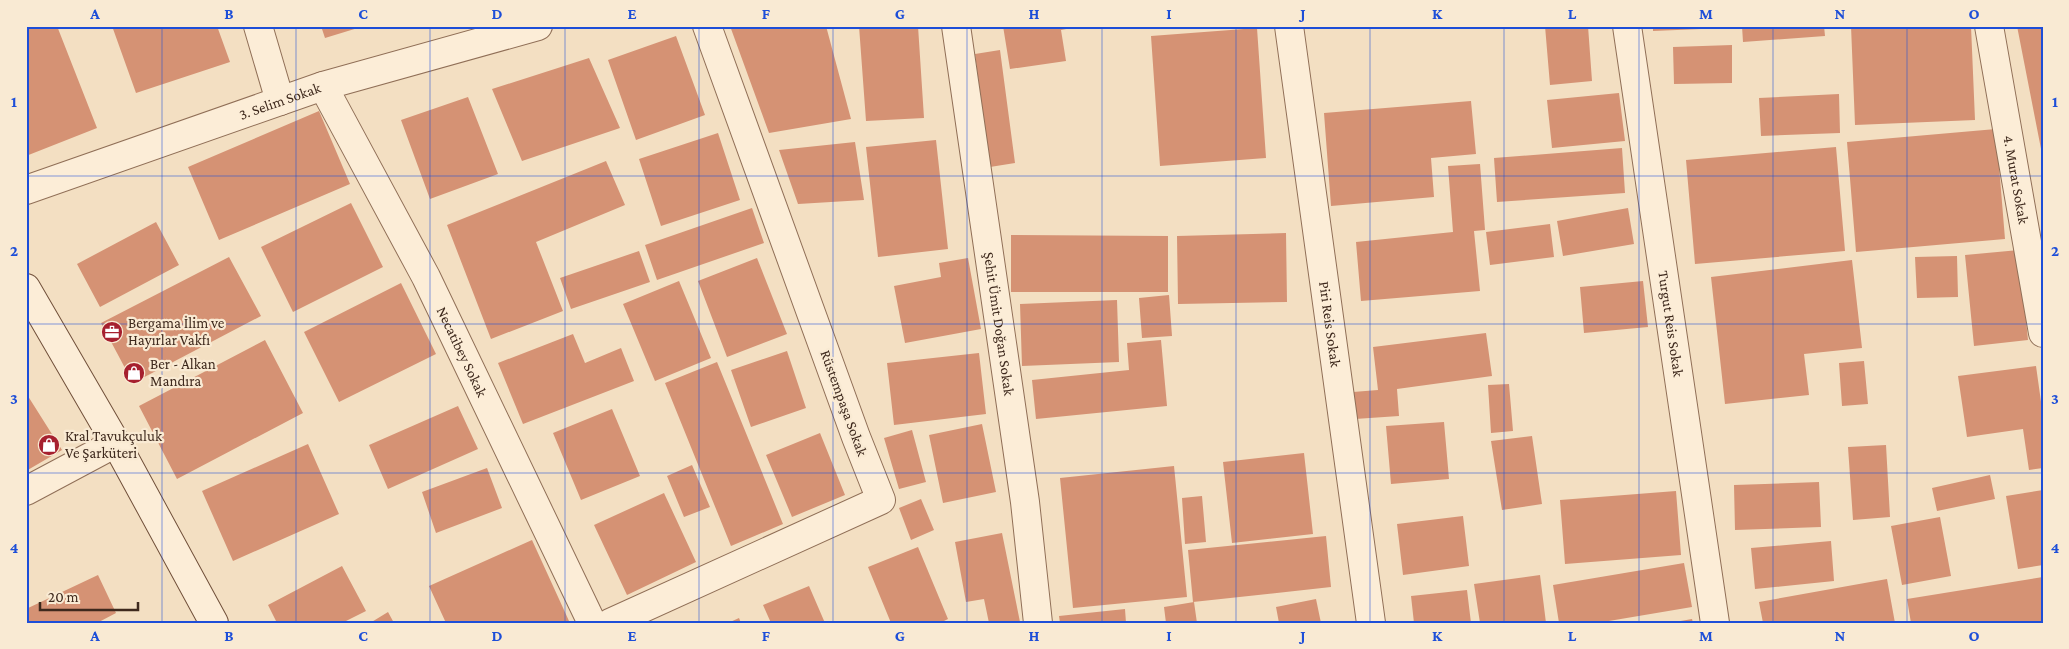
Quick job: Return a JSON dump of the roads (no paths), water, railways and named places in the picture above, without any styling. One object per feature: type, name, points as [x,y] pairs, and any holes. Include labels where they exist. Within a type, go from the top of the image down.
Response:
[{"type":"street","points":[[258,26],[280,102]]},
{"type":"street","name":"3. Selim Sokak","points":[[26,190],[323,86],[538,26]]},
{"type":"street","name":"Rüstempaşa Sokak","points":[[610,623],[881,500],[856,437],[707,26]]},
{"type":"street","name":"Şehit Ümit Doğan Sokak","points":[[956,26],[1025,502],[1038,623]]},
{"type":"street","name":"Piri Reis Sokak","points":[[1289,26],[1371,623]]},
{"type":"street","name":"Turgut Reis Sokak","points":[[1627,26],[1715,623]]},
{"type":"street","name":"4. Murat Sokak","points":[[1989,26],[2043,334]]},
{"type":"street","name":"Necatibey Sokak","points":[[323,86],[426,277],[592,623]]},
{"type":"street","points":[[26,288],[116,443],[214,623]]},
{"type":"street","points":[[26,491],[116,443]]},
{"type":"place","name":"Bergama İlim ve Hayırlar Vakfı","points":[[112,332]]},
{"type":"place","name":"Ber - Alkan Mandıra","points":[[134,373]]},
{"type":"place","name":"Kral Tavukçuluk Ve Şarküteri","points":[[49,445]]}]
